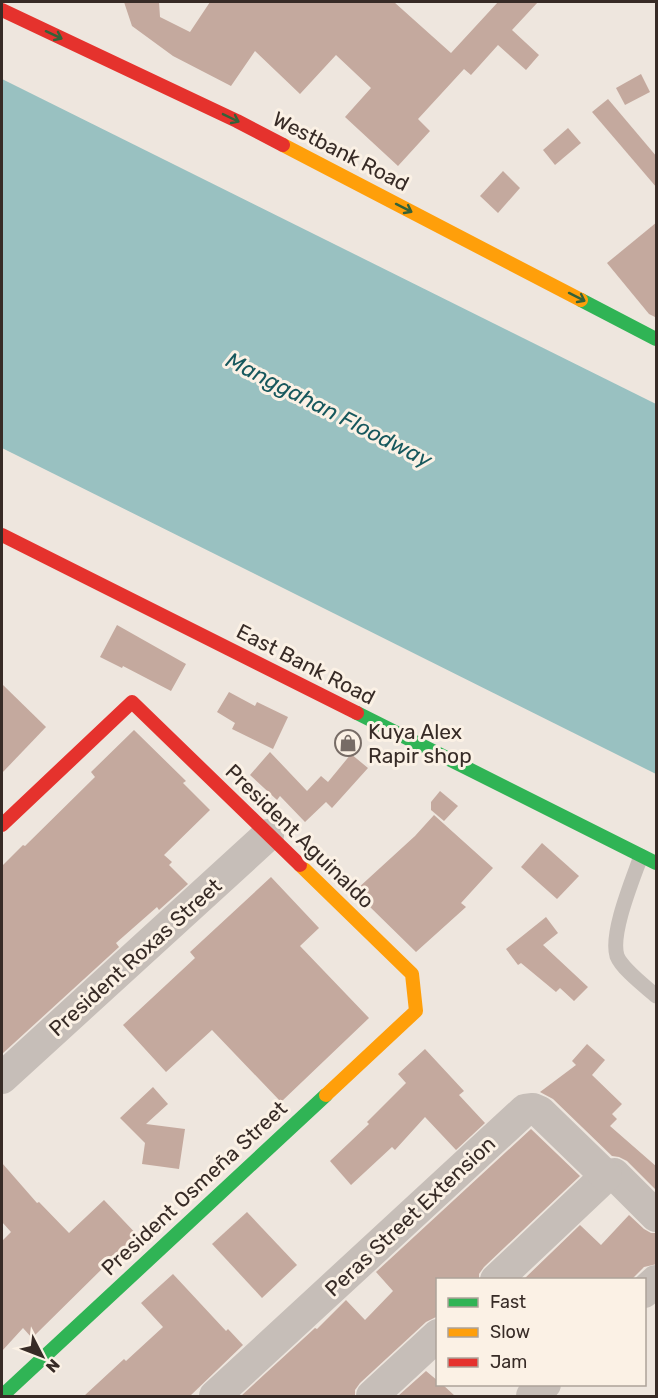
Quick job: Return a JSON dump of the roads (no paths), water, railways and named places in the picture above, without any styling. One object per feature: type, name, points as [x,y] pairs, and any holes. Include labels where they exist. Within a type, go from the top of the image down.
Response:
[{"type":"street","name":"Westbank Road","points":[[8,8],[237,121],[657,339]]},
{"type":"street","name":"East Bank Road","points":[[2,535],[657,863]]},
{"type":"street","name":"President Aguinaldo","points":[[2,825],[132,702],[412,974],[416,1011]]},
{"type":"street","name":"President Roxas Street","points":[[2,1078],[268,835]]},
{"type":"street","name":"President Osmeña Street","points":[[2,1396],[416,1011]]},
{"type":"street","name":"Peras Street Extension","points":[[215,1396],[525,1110],[533,1109],[540,1112],[610,1175]]},
{"type":"street","points":[[498,1278],[610,1175],[657,1215]]},
{"type":"street","points":[[372,1396],[436,1337]]},
{"type":"lane","points":[[641,855],[616,937],[617,957],[657,996]]},
{"type":"water","name":"Manggahan Floodway","points":[[2,79],[656,404],[656,774],[2,448]]},
{"type":"place","name":"Kuya Alex Rapir shop","points":[[348,743]]}]
